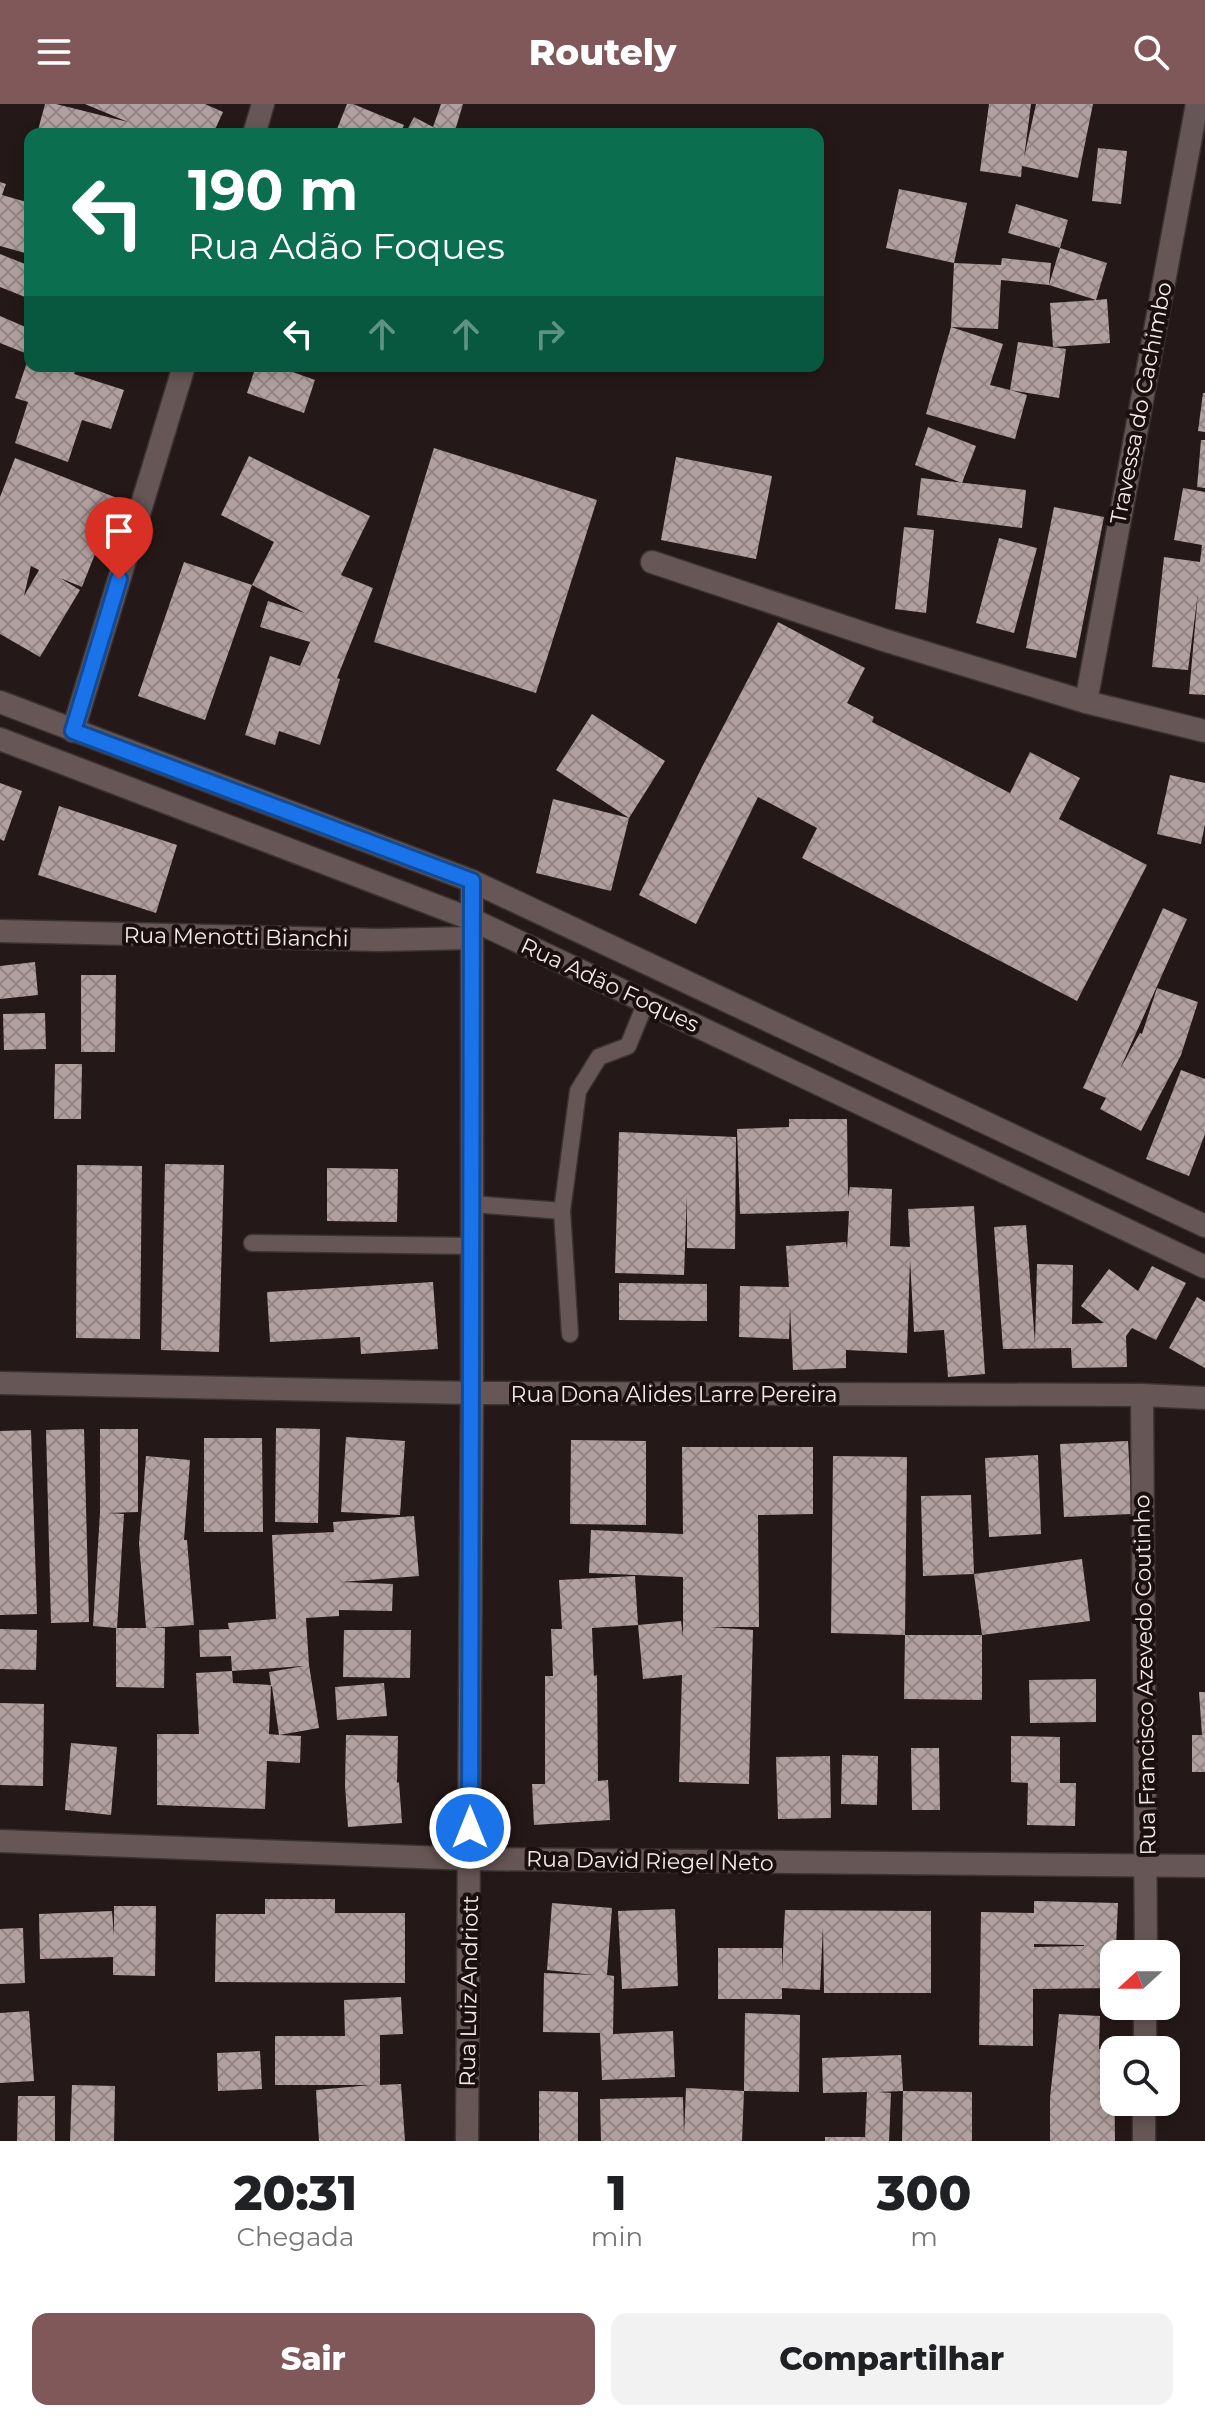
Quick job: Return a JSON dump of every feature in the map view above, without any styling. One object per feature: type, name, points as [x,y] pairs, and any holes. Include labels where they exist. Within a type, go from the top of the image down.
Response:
[{"type":"street","points":[[256,128],[263,104]]},
{"type":"street","name":"Travessa do Cachimbo","points":[[1086,702],[1197,104]]},
{"type":"street","points":[[73,731],[182,372]]},
{"type":"street","points":[[652,562],[884,640],[1086,702],[1205,731]]},
{"type":"street","name":"Rua Adão Foques","points":[[0,702],[472,881],[1205,1226]]},
{"type":"street","name":"Rua Adão Foques","points":[[0,739],[471,928],[646,1002],[1205,1267]]},
{"type":"street","name":"Rua Luiz Andriott","points":[[467,2141],[472,881]]},
{"type":"street","name":"Rua Menotti Bianchi","points":[[0,931],[379,940],[471,928]]},
{"type":"street","name":"Rua Dona Alides Larre Pereira","points":[[0,1383],[472,1393],[1142,1395],[1205,1398]]},
{"type":"street","name":"Rua Francisco Azevedo Coutinho","points":[[1142,1395],[1146,1940]]},
{"type":"street","name":"Rua David Riegel Neto","points":[[0,1841],[470,1859],[1205,1866]]},
{"type":"street","points":[[1144,2116],[1144,2141]]},
{"type":"lane","points":[[570,1334],[562,1211],[578,1091],[599,1057],[628,1046],[646,1002]]},
{"type":"lane","points":[[472,1204],[562,1211]]},
{"type":"lane","points":[[252,1243],[472,1246]]},
{"type":"building","points":[[45,104],[128,122],[85,104],[205,104],[223,112],[216,128],[39,128]]},
{"type":"building","points":[[347,104],[404,125],[403,128],[337,128]]},
{"type":"building","points":[[441,104],[463,104],[456,128],[433,127]]},
{"type":"building","points":[[989,104],[1031,104],[1024,158],[1036,104],[1093,104],[1078,178],[1022,166],[1021,177],[980,171]]},
{"type":"building","points":[[414,117],[435,128],[408,128]]},
{"type":"building","points":[[1098,148],[1127,151],[1121,204],[1092,201]]},
{"type":"building","points":[[0,182],[6,184],[2,195],[24,201],[24,253],[0,246]]},
{"type":"building","points":[[899,189],[967,203],[954,263],[886,248]]},
{"type":"building","points":[[1016,204],[1068,220],[1060,248],[1008,233]]},
{"type":"building","points":[[1060,248],[1107,263],[1096,300],[1049,285]]},
{"type":"building","points":[[0,254],[24,264],[24,297],[0,287]]},
{"type":"building","points":[[1002,258],[1051,263],[1049,285],[1001,280],[998,329],[951,327],[954,263],[1001,265]]},
{"type":"building","points":[[1107,299],[1110,343],[1053,347],[1050,303]]},
{"type":"building","points":[[0,316],[24,326],[24,353],[0,343]]},
{"type":"building","points":[[951,327],[1003,344],[990,385],[1027,395],[1015,439],[926,414]]},
{"type":"building","points":[[1018,342],[1066,349],[1059,398],[1010,390]]},
{"type":"building","points":[[24,371],[75,372],[124,390],[111,429],[82,420],[68,462],[15,443],[28,402],[15,398]]},
{"type":"building","points":[[254,372],[293,372],[315,380],[304,413],[247,393]]},
{"type":"building","points":[[1205,393],[1205,432],[1198,431]]},
{"type":"building","points":[[928,427],[976,446],[962,483],[915,465]]},
{"type":"building","points":[[1201,440],[1205,440],[1205,488],[1197,487]]},
{"type":"building","points":[[434,448],[597,500],[536,693],[374,642]]},
{"type":"building","points":[[249,456],[370,516],[341,575],[373,588],[337,678],[340,679],[320,745],[279,731],[275,745],[245,735],[270,656],[300,666],[310,642],[260,627],[268,601],[305,613],[252,585],[274,542],[221,515]]},
{"type":"building","points":[[676,457],[772,476],[756,559],[661,540]]},
{"type":"building","points":[[15,458],[117,498],[82,587],[60,578],[80,590],[40,657],[0,634],[0,497]],"holes":[[[31,566],[39,570],[24,596]]]},
{"type":"building","points":[[921,478],[1026,490],[1022,528],[917,515]]},
{"type":"building","points":[[1183,488],[1205,492],[1205,695],[1189,694],[1198,593],[1188,670],[1152,667],[1164,557],[1200,562],[1202,545],[1174,540]]},
{"type":"building","points":[[1054,507],[1104,517],[1076,658],[1026,648]]},
{"type":"building","points":[[904,527],[934,530],[926,613],[895,609]]},
{"type":"building","points":[[999,538],[1037,548],[1014,633],[976,623]]},
{"type":"building","points":[[184,562],[252,585],[205,720],[138,696]]},
{"type":"building","points":[[778,622],[865,668],[847,703],[874,717],[872,722],[1010,793],[1030,752],[1080,778],[1059,819],[1147,865],[1077,1001],[802,858],[817,828],[758,797],[696,924],[639,895]]},
{"type":"building","points":[[592,714],[665,761],[629,818],[556,770]]},
{"type":"building","points":[[1170,775],[1205,783],[1205,824],[1201,844],[1157,834]]},
{"type":"building","points":[[0,783],[22,791],[4,841],[0,839]]},
{"type":"building","points":[[553,799],[629,818],[611,891],[536,873]]},
{"type":"building","points":[[59,806],[177,845],[156,913],[38,875]]},
{"type":"building","points":[[1163,908],[1187,919],[1120,1069],[1142,1034],[1157,988],[1198,1002],[1181,1055],[1141,1131],[1100,1109],[1106,1098],[1083,1088]]},
{"type":"building","points":[[35,962],[38,995],[0,999],[0,966]]},
{"type":"building","points":[[81,975],[116,975],[115,1052],[81,1052]]},
{"type":"building","points":[[45,1013],[46,1049],[4,1050],[3,1014]]},
{"type":"building","points":[[55,1064],[82,1064],[81,1119],[54,1119]]},
{"type":"building","points":[[1181,1070],[1205,1079],[1205,1134],[1189,1176],[1146,1159]]},
{"type":"building","points":[[789,1119],[847,1119],[848,1198],[850,1187],[892,1189],[890,1246],[910,1247],[908,1209],[974,1206],[985,1374],[948,1377],[944,1330],[914,1332],[910,1259],[907,1353],[846,1350],[846,1368],[793,1370],[790,1308],[789,1339],[739,1337],[740,1286],[789,1287],[786,1246],[846,1242],[847,1250],[849,1211],[740,1214],[737,1129],[789,1127]]},
{"type":"building","points":[[619,1132],[736,1137],[735,1249],[687,1248],[687,1195],[684,1275],[615,1273]]},
{"type":"building","points":[[165,1164],[224,1165],[219,1352],[161,1350]]},
{"type":"building","points":[[77,1165],[142,1166],[140,1339],[76,1338]]},
{"type":"building","points":[[327,1168],[398,1169],[397,1222],[327,1221]]},
{"type":"building","points":[[1026,1225],[1035,1343],[1037,1264],[1073,1265],[1072,1324],[1104,1323],[1081,1306],[1109,1269],[1138,1291],[1152,1266],[1186,1283],[1156,1340],[1132,1328],[1126,1336],[1127,1367],[1072,1368],[1071,1348],[1003,1349],[994,1227]]},
{"type":"building","points":[[433,1282],[438,1349],[361,1354],[360,1337],[270,1342],[267,1292]]},
{"type":"building","points":[[619,1283],[707,1284],[707,1321],[619,1320]]},
{"type":"building","points":[[1197,1297],[1205,1302],[1205,1368],[1169,1348]]},
{"type":"building","points":[[276,1428],[320,1429],[318,1523],[275,1522]]},
{"type":"building","points":[[84,1429],[89,1622],[51,1623],[46,1430]]},
{"type":"building","points":[[100,1429],[138,1429],[138,1512],[108,1513],[124,1514],[117,1628],[146,1628],[139,1543],[146,1456],[190,1460],[184,1540],[187,1540],[194,1625],[150,1628],[165,1628],[164,1688],[116,1687],[116,1628],[93,1626],[100,1513]]},
{"type":"building","points":[[31,1430],[37,1614],[0,1615],[0,1431]]},
{"type":"building","points":[[346,1437],[405,1441],[400,1515],[341,1512]]},
{"type":"building","points":[[204,1438],[262,1438],[263,1532],[204,1532]]},
{"type":"building","points":[[571,1440],[646,1441],[646,1525],[570,1524]]},
{"type":"building","points":[[1128,1441],[1132,1514],[1064,1517],[1060,1444]]},
{"type":"building","points":[[682,1447],[813,1447],[813,1514],[758,1515],[759,1627],[710,1627],[753,1630],[749,1784],[679,1782],[682,1675],[643,1679],[638,1625],[681,1621],[683,1637],[683,1577],[589,1573],[591,1530],[683,1534]]},
{"type":"building","points":[[1038,1455],[1041,1534],[989,1537],[985,1458]]},
{"type":"building","points":[[833,1456],[907,1457],[905,1635],[831,1633]]},
{"type":"building","points":[[971,1495],[974,1574],[923,1576],[921,1496]]},
{"type":"building","points":[[414,1516],[419,1576],[342,1582],[393,1584],[392,1611],[339,1610],[339,1616],[306,1618],[309,1665],[319,1728],[279,1735],[301,1736],[300,1763],[267,1761],[265,1809],[157,1805],[157,1734],[199,1734],[196,1673],[232,1671],[231,1656],[200,1657],[199,1630],[229,1629],[228,1623],[276,1619],[272,1535],[334,1532],[333,1522]],"holes":[[[304,1666],[269,1672],[271,1685],[233,1683],[232,1671]],[[271,1686],[279,1735],[269,1734]]]},
{"type":"building","points":[[1082,1559],[1090,1621],[982,1635],[974,1574]]},
{"type":"building","points":[[635,1576],[638,1625],[592,1628],[594,1676],[597,1675],[598,1781],[608,1780],[610,1820],[534,1825],[532,1784],[545,1784],[545,1676],[553,1676],[551,1629],[562,1629],[559,1580]]},
{"type":"building","points":[[0,1629],[37,1630],[36,1670],[0,1669]]},
{"type":"building","points":[[344,1630],[411,1630],[410,1678],[343,1677]]},
{"type":"building","points":[[905,1635],[982,1635],[982,1700],[904,1699]]},
{"type":"building","points":[[1096,1679],[1096,1722],[1030,1723],[1029,1680]]},
{"type":"building","points":[[384,1683],[387,1716],[337,1720],[335,1687]]},
{"type":"building","points":[[1199,1692],[1205,1692],[1205,1772],[1192,1772],[1192,1735],[1202,1735]]},
{"type":"building","points":[[0,1703],[44,1704],[43,1786],[0,1785]]},
{"type":"building","points":[[346,1735],[398,1736],[397,1783],[402,1823],[348,1827]]},
{"type":"building","points":[[1011,1736],[1060,1737],[1060,1783],[1076,1783],[1075,1826],[1027,1825],[1028,1783],[1011,1782]]},
{"type":"building","points":[[71,1743],[117,1747],[111,1815],[65,1810]]},
{"type":"building","points":[[911,1748],[939,1748],[940,1810],[912,1810]]},
{"type":"building","points":[[842,1755],[878,1756],[877,1805],[841,1804]]},
{"type":"building","points":[[830,1756],[831,1818],[778,1819],[776,1757]]},
{"type":"building","points":[[265,1899],[335,1899],[335,1913],[405,1913],[405,1983],[215,1982],[216,1914],[265,1914]]},
{"type":"building","points":[[1034,1901],[1118,1903],[1116,1940],[1100,1940],[1100,1988],[1033,1989],[1033,2046],[979,2045],[981,1912],[1034,1913]],"holes":[[[1034,1944],[1084,1945],[1034,1947]]]},
{"type":"building","points":[[552,1903],[612,1908],[607,1975],[614,1976],[613,2034],[673,2031],[675,2077],[602,2080],[600,2033],[543,2032],[544,1973],[595,1975],[547,1970]]},
{"type":"building","points":[[114,1906],[156,1906],[155,1976],[113,1975],[113,1957],[40,1959],[39,1914],[112,1911],[114,1936]]},
{"type":"building","points":[[675,1909],[678,1986],[622,1989],[618,1911]]},
{"type":"building","points":[[785,1910],[931,1911],[931,1993],[824,1993],[823,1927],[820,1990],[782,1988],[782,1999],[718,1999],[718,1948],[782,1948],[782,1972]]},
{"type":"building","points":[[23,1928],[25,1983],[0,1984],[0,1929]]},
{"type":"building","points":[[401,1997],[403,2034],[380,2035],[380,2085],[401,2084],[405,2141],[319,2141],[316,2090],[371,2085],[275,2085],[275,2036],[345,2036],[344,2000]]},
{"type":"building","points":[[29,2011],[34,2081],[0,2083],[0,2013]]},
{"type":"building","points":[[745,2013],[800,2015],[799,2092],[744,2091]]},
{"type":"building","points":[[1059,2014],[1100,2016],[1100,2116],[1115,2116],[1115,2141],[1050,2141],[1050,2098]]},
{"type":"building","points":[[260,2051],[262,2089],[218,2091],[217,2053]]},
{"type":"building","points":[[901,2055],[903,2091],[878,2092],[891,2093],[889,2141],[825,2141],[825,2137],[865,2137],[867,2092],[823,2093],[822,2058]]},
{"type":"building","points":[[72,2085],[115,2086],[114,2141],[70,2141]]},
{"type":"building","points":[[686,2088],[744,2091],[742,2141],[601,2141],[600,2099],[683,2097],[684,2135]]},
{"type":"building","points":[[539,2091],[578,2092],[578,2141],[539,2141]]},
{"type":"building","points":[[903,2091],[972,2092],[972,2141],[902,2141]]},
{"type":"building","points":[[18,2096],[55,2096],[55,2141],[17,2141]]},
{"type":"route","points":[[119,579],[73,731],[472,881],[470,1828]]}]
